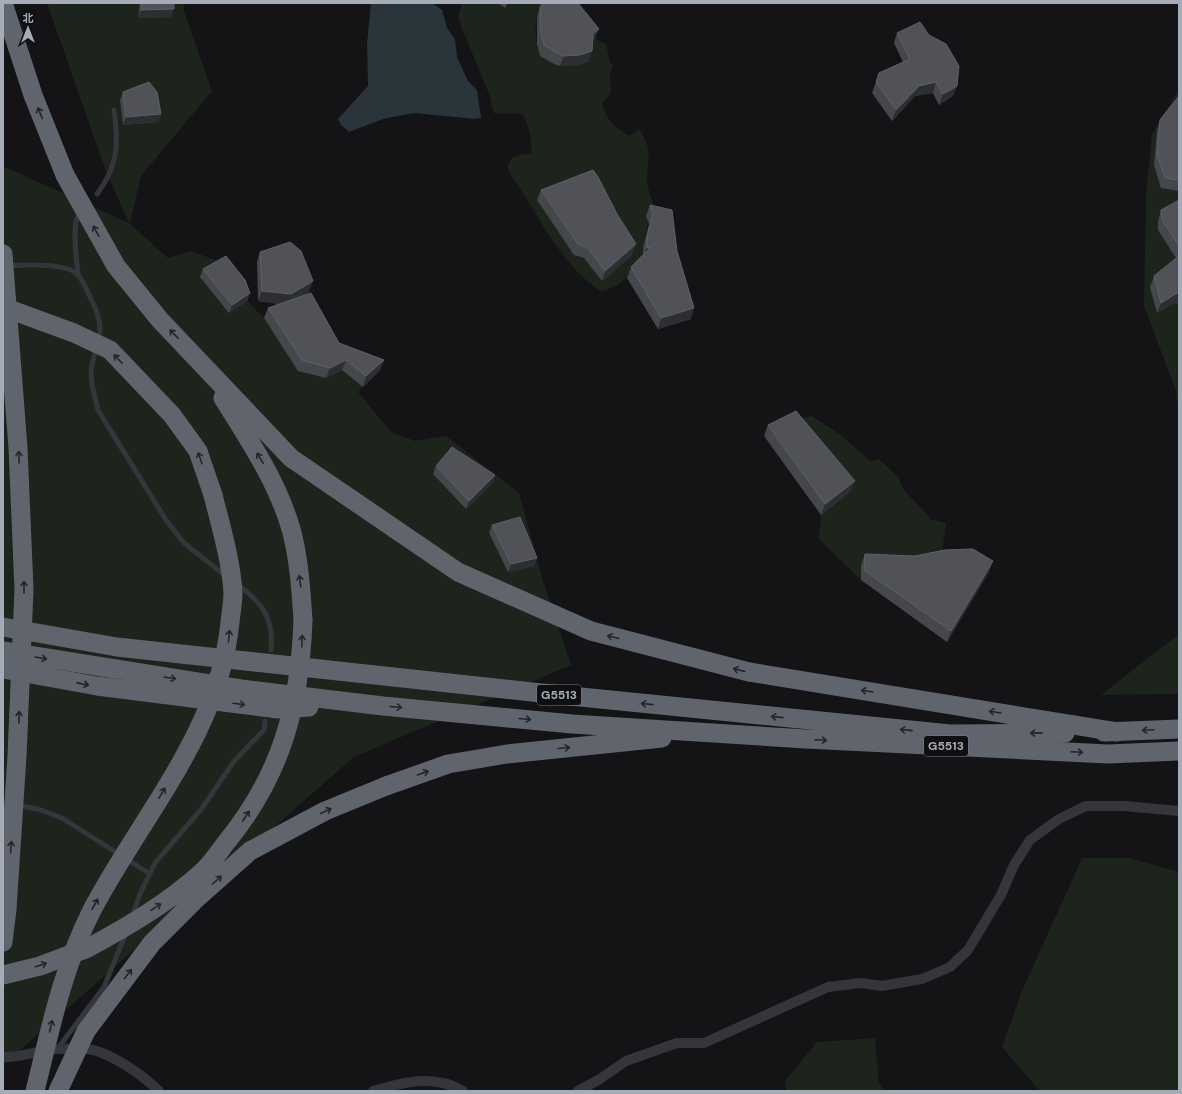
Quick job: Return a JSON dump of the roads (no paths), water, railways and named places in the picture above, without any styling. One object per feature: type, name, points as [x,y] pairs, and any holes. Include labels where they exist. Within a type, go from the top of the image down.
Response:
[{"type":"highway","points":[[3,3],[33,95],[65,175],[116,266],[160,320],[291,458],[458,572],[590,631],[749,672],[1117,732]]},
{"type":"highway","points":[[3,254],[18,448],[24,588],[17,756],[7,909],[3,942]]},
{"type":"highway","points":[[3,307],[74,333],[110,350],[177,421],[198,451],[213,495],[225,543],[233,594],[228,642],[213,696],[188,751],[116,868],[92,911],[73,952],[54,1010],[35,1091]]},
{"type":"highway","points":[[3,975],[40,966],[86,949],[123,929],[167,899],[203,871],[236,831],[265,788],[283,745],[296,695],[302,659],[303,620],[300,582],[291,530],[265,465],[201,362]]},
{"type":"highway","points":[[3,616],[34,622],[117,647]]},
{"type":"highway","name":"G5513","points":[[3,627],[117,647],[541,693],[950,734],[1117,732],[1179,729]]},
{"type":"highway","name":"G5513","points":[[3,651],[241,689],[371,704],[572,724],[1108,754],[1179,751]]},
{"type":"highway","points":[[3,669],[97,686],[278,709],[371,704]]},
{"type":"highway","points":[[58,1091],[86,1031],[152,943],[195,900],[250,851],[325,811],[386,786],[448,764],[507,754],[713,733]]},
{"type":"street","points":[[578,1091],[600,1079],[626,1061],[677,1043],[704,1043],[828,987],[860,983],[882,986],[922,979],[950,967],[968,950],[1001,895],[1014,865],[1030,840],[1059,819],[1086,806],[1124,806],[1179,811]]},
{"type":"street","points":[[3,1057],[24,1056],[58,1049],[96,1051],[118,1061],[148,1081],[159,1091]]},
{"type":"street","points":[[372,1091],[398,1083],[423,1080],[451,1084],[463,1091]]},
{"type":"lane","points":[[97,194],[114,164],[118,136],[114,110]]},
{"type":"lane","points":[[78,214],[76,229],[78,275],[94,305],[100,331],[99,336]]},
{"type":"lane","points":[[3,266],[29,265],[63,268],[78,275]]},
{"type":"lane","points":[[95,352],[91,370],[92,386],[98,410],[166,520],[184,543],[248,592],[267,614],[271,650]]},
{"type":"lane","points":[[58,1049],[104,987],[119,952],[140,894],[155,863],[203,807],[234,762],[264,730],[265,721]]},
{"type":"lane","points":[[11,803],[41,810],[62,818],[150,874]]}]
